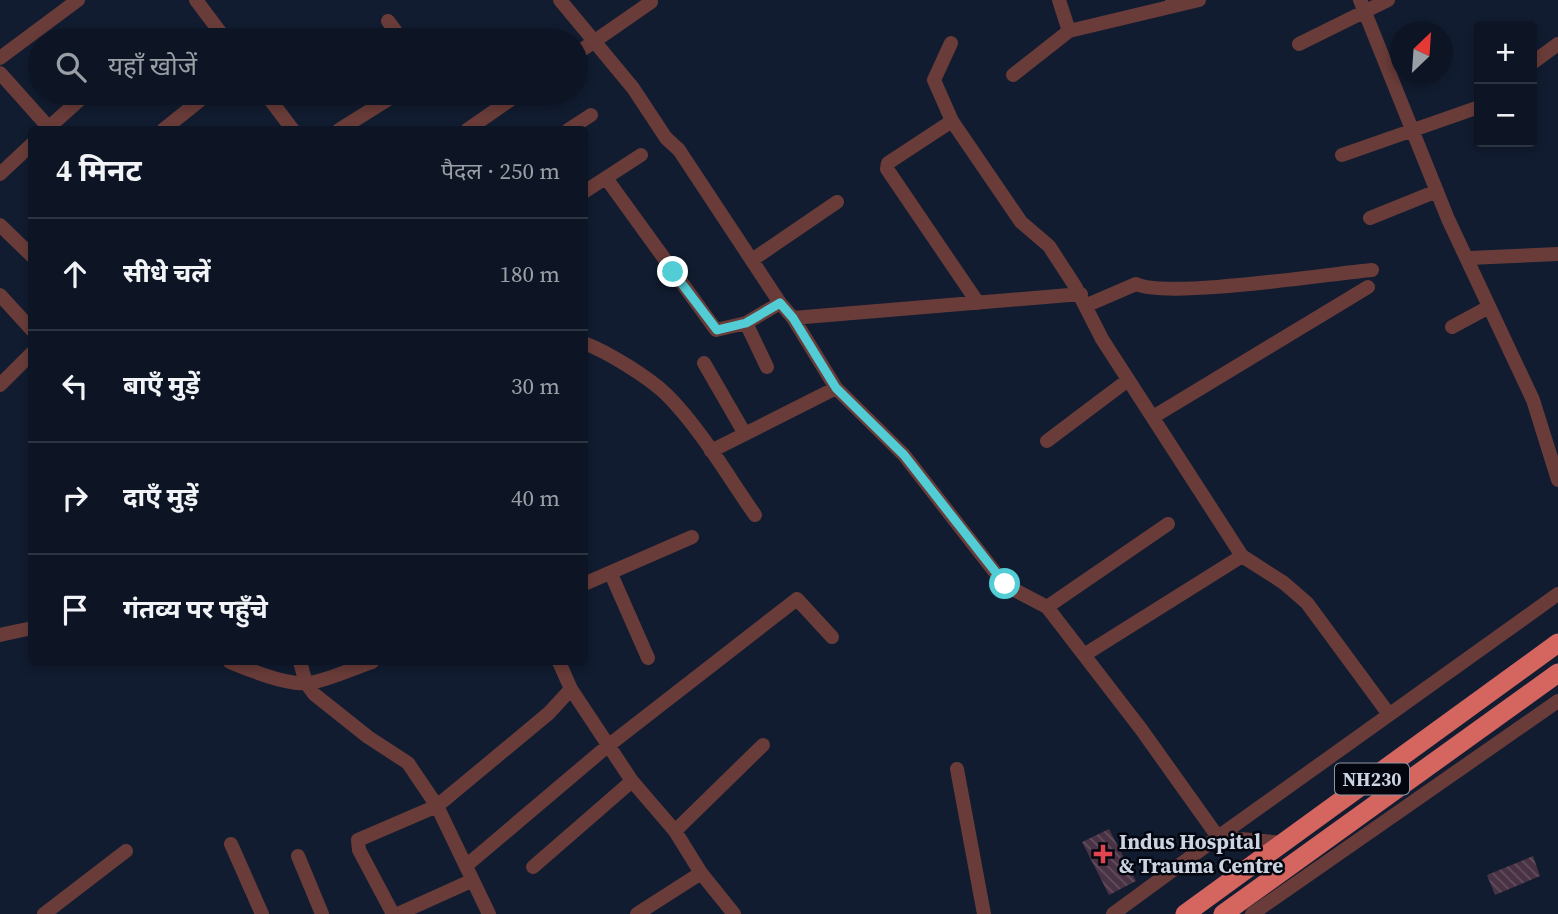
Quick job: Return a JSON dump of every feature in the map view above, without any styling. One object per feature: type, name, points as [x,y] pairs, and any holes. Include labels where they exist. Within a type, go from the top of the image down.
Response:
[{"type":"highway","name":"NH230","points":[[1185,914],[1558,643]]},
{"type":"highway","name":"NH230","points":[[1223,914],[1264,903],[1558,673]]},
{"type":"street","points":[[196,0],[217,28]]},
{"type":"street","points":[[560,0],[583,28]]},
{"type":"street","points":[[1059,0],[1069,31]]},
{"type":"street","points":[[1013,75],[1069,31],[1173,3],[1199,0]]},
{"type":"street","points":[[1299,44],[1363,7],[1388,0]]},
{"type":"street","points":[[37,28],[69,2]]},
{"type":"street","points":[[588,46],[651,2]]},
{"type":"street","points":[[1363,7],[1437,191],[1532,400],[1558,480]]},
{"type":"street","points":[[388,21],[393,28]]},
{"type":"street","points":[[0,58],[28,35]]},
{"type":"street","points":[[588,35],[633,88],[666,138],[679,150],[780,303],[793,318],[836,388],[904,455],[1005,584],[1047,607],[1218,837],[1285,843]]},
{"type":"street","points":[[951,43],[934,80],[953,121],[1021,222],[1049,246],[1128,380],[1242,556],[1284,583],[1307,603],[1388,713]]},
{"type":"street","points":[[1537,59],[1558,44]]},
{"type":"street","points":[[0,73],[46,126]]},
{"type":"street","points":[[52,126],[74,105]]},
{"type":"street","points":[[168,126],[194,105]]},
{"type":"street","points":[[274,105],[290,126]]},
{"type":"street","points":[[345,126],[379,105]]},
{"type":"street","points":[[473,126],[503,105]]},
{"type":"street","points":[[1342,155],[1474,109]]},
{"type":"street","points":[[574,126],[591,115]]},
{"type":"street","points":[[953,121],[888,163],[887,169],[978,303]]},
{"type":"street","points":[[0,174],[28,148]]},
{"type":"street","points":[[588,189],[641,155]]},
{"type":"street","points":[[606,178],[716,330],[746,323],[780,303]]},
{"type":"street","points":[[1370,218],[1437,191]]},
{"type":"street","points":[[752,260],[837,202]]},
{"type":"street","points":[[0,225],[28,251]]},
{"type":"street","points":[[1469,258],[1558,254]]},
{"type":"street","points":[[793,318],[978,303],[1082,298],[1136,284],[1144,288],[1177,289],[1371,270]]},
{"type":"street","points":[[1153,417],[1368,287]]},
{"type":"street","points":[[0,295],[28,326]]},
{"type":"street","points":[[1452,327],[1489,307]]},
{"type":"street","points":[[746,323],[767,367]]},
{"type":"street","points":[[588,344],[598,348],[665,393],[711,451],[755,515]]},
{"type":"street","points":[[0,385],[28,357]]},
{"type":"street","points":[[704,363],[746,434]]},
{"type":"street","points":[[1047,441],[1128,380]]},
{"type":"street","points":[[711,451],[836,388]]},
{"type":"street","points":[[1047,607],[1168,524]]},
{"type":"street","points":[[588,583],[692,537]]},
{"type":"street","points":[[1084,655],[1242,556]]},
{"type":"street","points":[[611,574],[648,658]]},
{"type":"street","points":[[1113,914],[1388,713],[1558,594]]},
{"type":"street","points":[[467,865],[609,746],[797,598],[832,637]]},
{"type":"street","points":[[0,635],[28,629]]},
{"type":"street","points":[[237,665],[252,672],[306,683],[365,665]]},
{"type":"street","points":[[301,665],[306,683],[314,694],[368,737],[408,763],[437,806],[489,914]]},
{"type":"street","points":[[560,665],[571,689],[632,781],[675,831],[701,873],[734,914]]},
{"type":"street","points":[[471,881],[396,914],[359,850],[358,840],[437,806],[549,713],[571,689]]},
{"type":"street","points":[[1252,914],[1264,903],[1557,705]]},
{"type":"street","points":[[675,831],[763,745]]},
{"type":"street","points":[[957,769],[984,914]]},
{"type":"street","points":[[533,867],[632,781]]},
{"type":"street","points":[[231,844],[262,914]]},
{"type":"street","points":[[44,914],[126,851]]},
{"type":"street","points":[[298,856],[322,914]]},
{"type":"street","points":[[642,913],[701,873]]},
{"type":"building","points":[[1109,829],[1136,881],[1109,895],[1082,842]]},
{"type":"building","points":[[1533,856],[1540,876],[1495,895],[1487,875]]},
{"type":"place","name":"Indus Hospital & Trauma Centre","points":[[1103,854]]},
{"type":"route","points":[[673,272],[716,330],[746,323],[780,303],[793,318],[836,388],[845,393],[904,455],[1005,584]]}]
